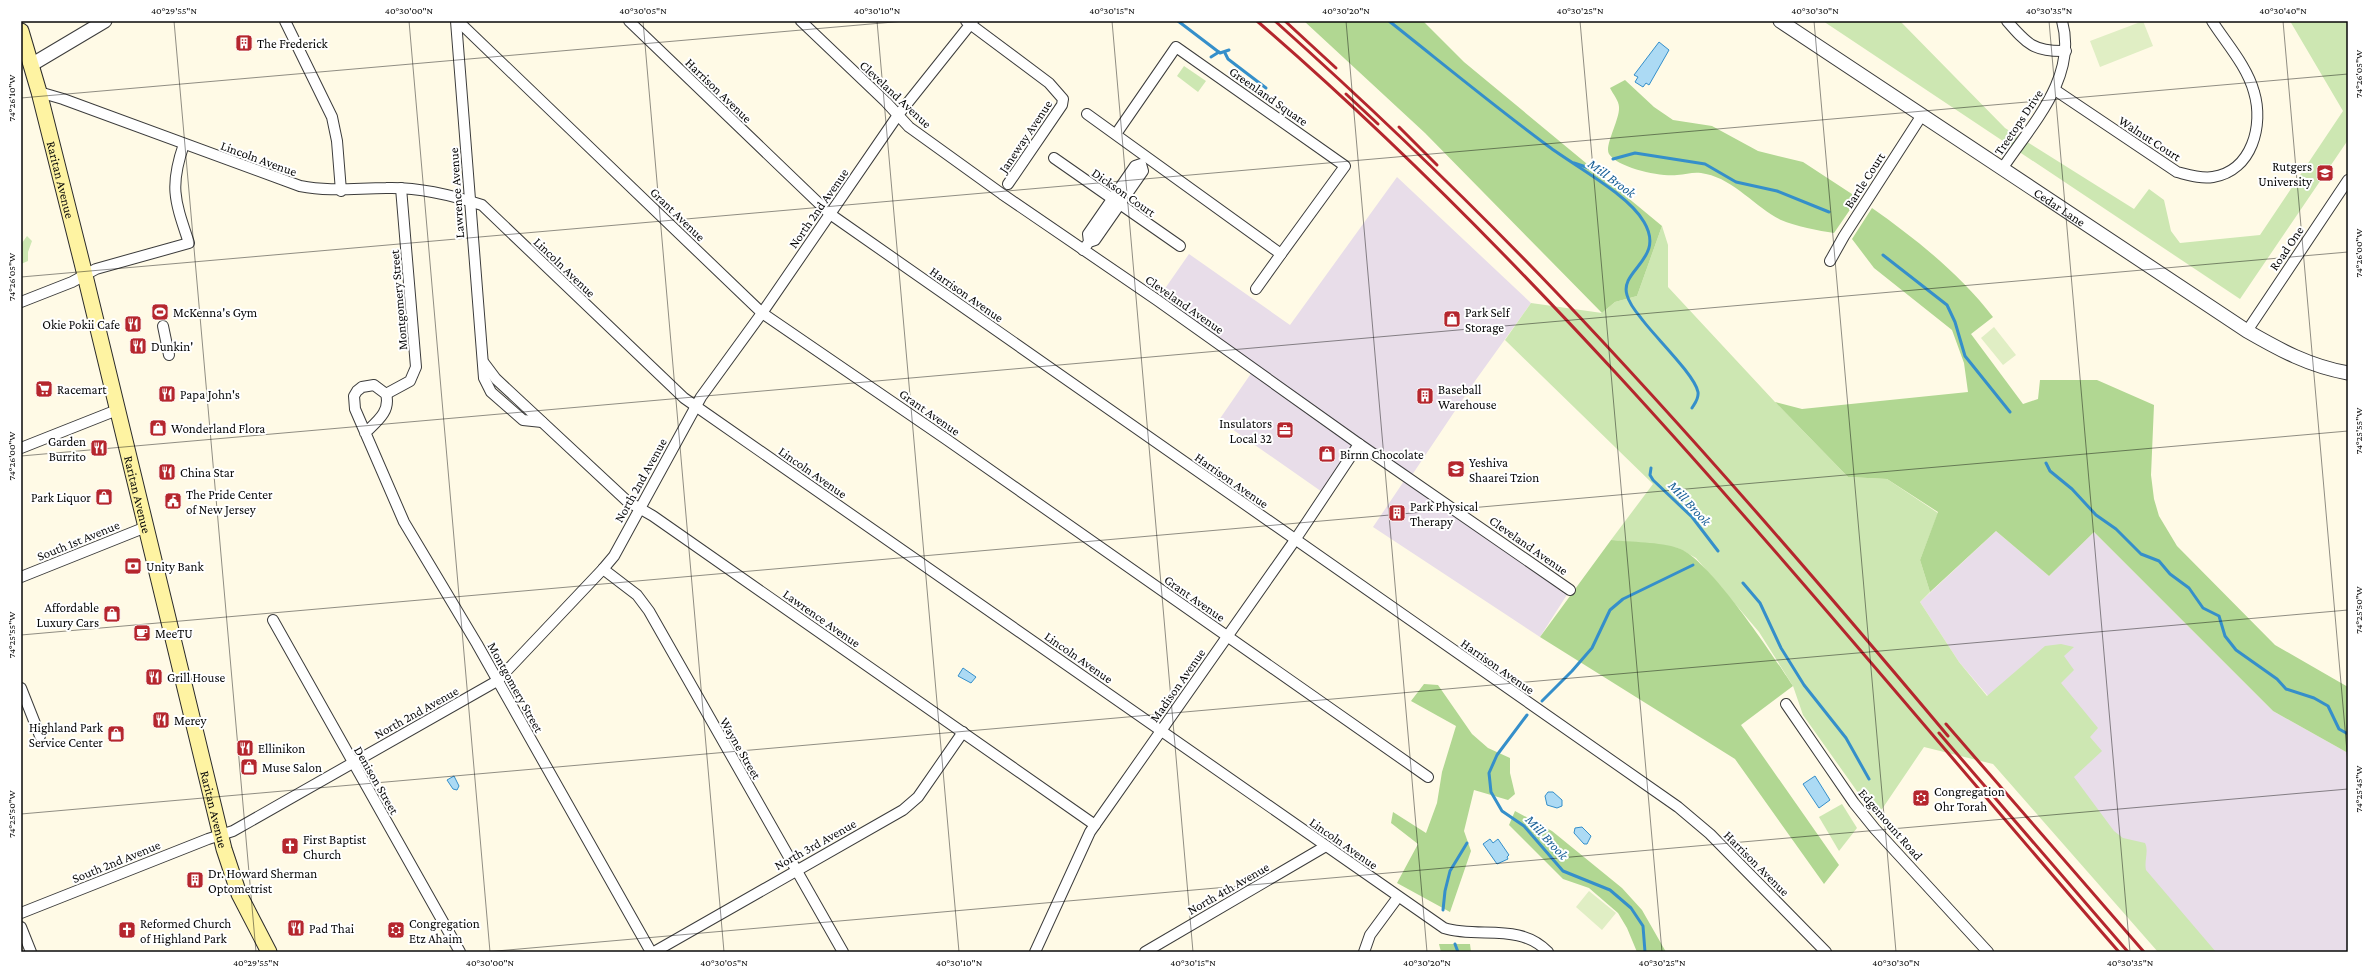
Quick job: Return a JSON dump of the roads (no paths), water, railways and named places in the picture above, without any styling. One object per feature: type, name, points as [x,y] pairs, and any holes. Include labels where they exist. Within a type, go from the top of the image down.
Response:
[{"type":"main road","name":"Raritan Avenue","points":[[21,31],[39,92],[85,275],[221,834],[239,894],[269,952]]},
{"type":"street","points":[[31,65],[105,21]]},
{"type":"street","points":[[285,21],[332,117],[338,141],[341,191]]},
{"type":"street","name":"Lawrence Avenue","points":[[457,21],[480,339],[484,363],[484,378],[491,392],[523,420],[542,422],[627,501],[963,732],[1095,825]]},
{"type":"street","name":"Grant Avenue","points":[[457,21],[762,313],[1228,636],[1428,777]]},
{"type":"street","name":"Harrison Avenue","points":[[629,21],[830,214],[1678,807],[1710,834],[1826,952]]},
{"type":"street","name":"Cleveland Avenue","points":[[801,21],[909,127],[1086,246],[1359,444],[1570,590]]},
{"type":"street","name":"Cedar Lane","points":[[1780,21],[2247,331],[2293,357],[2331,370],[2348,373]]},
{"type":"street","points":[[2007,21],[2024,41],[2031,46],[2048,51],[2066,51]]},
{"type":"street","points":[[2055,90],[2063,71],[2066,51],[2062,21]]},
{"type":"street","name":"Walnut Court","points":[[2055,90],[2177,172],[2200,178],[2224,174],[2242,161],[2249,150],[2257,129],[2257,104],[2248,76],[2212,21]]},
{"type":"street","name":"North 2nd Avenue","points":[[221,834],[233,831],[352,762],[497,681],[603,569],[614,556],[696,406],[898,115],[970,22]]},
{"type":"street","name":"Janeway Avenue","points":[[970,22],[1049,83],[1060,93],[1063,98],[1062,105],[1008,184]]},
{"type":"street","name":"Greenland Square","points":[[1116,134],[1176,47],[1345,166],[1256,289]]},
{"type":"street","name":"Treetops Drive","points":[[2002,169],[2055,90]]},
{"type":"street","name":"Lincoln Avenue","points":[[39,92],[65,99],[300,186],[341,191],[401,188],[455,196],[482,206],[684,398],[1444,928],[1458,933],[1510,933],[1522,935],[1536,942],[1548,952]]},
{"type":"street","points":[[1086,114],[1116,134],[1143,161],[1281,254]]},
{"type":"street","name":"Bartle Court","points":[[1830,261],[1844,236],[1922,115]]},
{"type":"street","points":[[21,302],[96,269],[189,243],[177,207],[174,187],[175,169],[184,144]]},
{"type":"street","name":"Dickson Court","points":[[1054,158],[1180,246]]},
{"type":"street","points":[[1086,246],[1095,240],[1115,202],[1143,171],[1143,161]]},
{"type":"street","name":"Road One","points":[[2247,331],[2348,180]]},
{"type":"street","name":"Montgomery Street","points":[[401,188],[416,367],[410,381],[386,394],[374,385],[362,387],[354,396],[354,409],[413,539],[497,681],[653,952]]},
{"type":"street","points":[[163,326],[170,355]]},
{"type":"street","points":[[365,433],[386,411],[386,394]]},
{"type":"street","points":[[21,448],[117,410]]},
{"type":"street","name":"Madison Avenue","points":[[1035,952],[1095,825],[1295,540],[1359,444]]},
{"type":"street","name":"South 1st Avenue","points":[[21,577],[146,527]]},
{"type":"street","name":"Wayne Street","points":[[603,569],[637,595],[648,611],[843,952]]},
{"type":"street","name":"Denison Street","points":[[273,620],[460,952]]},
{"type":"street","points":[[21,688],[40,736]]},
{"type":"street","name":"Edgemount Road","points":[[1786,704],[1854,803],[1875,829],[1988,952]]},
{"type":"street","name":"North 3rd Avenue","points":[[653,952],[903,810],[918,797],[963,732]]},
{"type":"street","name":"South 2nd Avenue","points":[[21,913],[221,834]]},
{"type":"street","name":"North 4th Avenue","points":[[1145,952],[1326,846]]},
{"type":"street","points":[[1364,952],[1370,935],[1398,897]]},
{"type":"street","points":[[21,927],[31,952]]},
{"type":"water","points":[[1659,42],[1669,50],[1649,85],[1646,83],[1643,87],[1635,82],[1638,77],[1634,75]]},
{"type":"water","points":[[963,668],[976,677],[971,683],[958,676]]},
{"type":"water","points":[[454,776],[459,786],[457,790],[453,789],[447,780]]},
{"type":"water","points":[[1815,776],[1830,800],[1819,808],[1803,784]]},
{"type":"water","points":[[1548,792],[1553,792],[1562,800],[1562,806],[1557,808],[1547,805],[1545,796]]},
{"type":"water","points":[[1582,827],[1591,836],[1587,844],[1584,844],[1574,833],[1575,828]]},
{"type":"water","points":[[1490,839],[1493,843],[1498,839],[1509,855],[1507,857],[1508,859],[1497,864],[1483,844]]},
{"type":"waterway","points":[[1178,21],[1220,53],[1229,50]]},
{"type":"waterway","name":"Mill Brook","points":[[1389,21],[1528,131],[1614,191],[1626,201],[1644,222],[1649,235],[1650,246],[1641,263],[1629,278],[1626,286],[1627,295],[1637,313],[1690,376],[1698,392],[1698,397],[1692,408]]},
{"type":"waterway","points":[[1211,57],[1219,52]]},
{"type":"waterway","points":[[1225,53],[1228,59],[1266,88]]},
{"type":"waterway","points":[[1613,159],[1635,153],[1705,164],[1736,182],[1777,191],[1829,212]]},
{"type":"waterway","name":"Mill Brook","points":[[1574,163],[1589,168]]},
{"type":"waterway","points":[[1883,255],[1947,305],[1955,322],[1965,356],[2010,412]]},
{"type":"waterway","points":[[2046,463],[2050,471],[2072,489],[2096,515],[2116,529],[2141,554],[2159,561],[2170,574],[2189,588],[2203,608],[2219,616],[2225,636],[2236,650],[2277,679],[2286,689],[2314,698],[2328,706],[2339,729],[2348,734]]},
{"type":"waterway","name":"Mill Brook","points":[[1651,468],[1650,475],[1653,480],[1692,517],[1718,551]]},
{"type":"waterway","name":"Mill Brook","points":[[1542,701],[1572,671],[1592,648],[1610,610],[1623,599],[1693,565]]},
{"type":"waterway","points":[[1743,583],[1760,603],[1781,648],[1804,685],[1846,738],[1869,779]]},
{"type":"waterway","name":"Mill Brook","points":[[1527,715],[1497,755],[1489,773],[1491,792],[1502,811],[1524,826],[1563,871],[1610,890],[1631,908],[1643,926],[1645,952]]},
{"type":"waterway","points":[[1443,910],[1445,891],[1450,871],[1467,843]]},
{"type":"waterway","points":[[1455,944],[1458,952]]},
{"type":"railway","points":[[1257,21],[1375,127],[1488,239],[1598,353],[1809,591],[2119,952]]},
{"type":"railway","points":[[1275,21],[1347,87],[1488,222],[1607,346],[1755,511],[1948,736]]},
{"type":"railway","points":[[1285,21],[1336,68]]},
{"type":"railway","points":[[1346,94],[1378,124]]},
{"type":"railway","points":[[1399,127],[1437,165]]},
{"type":"railway","points":[[1946,724],[2144,952]]},
{"type":"railway","points":[[1939,733],[2128,952]]},
{"type":"place","name":"The Frederick","points":[[244,43]]},
{"type":"place","name":"Rutgers University","points":[[2325,173]]},
{"type":"place","name":"McKenna's Gym","points":[[160,312]]},
{"type":"place","name":"Park Self Storage","points":[[1452,319]]},
{"type":"place","name":"Okie Pokii Cafe","points":[[133,324]]},
{"type":"place","name":"Dunkin'","points":[[138,346]]},
{"type":"place","name":"Racemart","points":[[44,389]]},
{"type":"place","name":"Papa John's","points":[[167,394]]},
{"type":"place","name":"Baseball Warehouse","points":[[1425,396]]},
{"type":"place","name":"Wonderland Flora","points":[[158,428]]},
{"type":"place","name":"Insulators Local 32","points":[[1285,430]]},
{"type":"place","name":"Garden Burrito","points":[[99,448]]},
{"type":"place","name":"Birnn Chocolate","points":[[1327,454]]},
{"type":"place","name":"Yeshiva Shaarei Tzion","points":[[1456,469]]},
{"type":"place","name":"China Star","points":[[167,472]]},
{"type":"place","name":"Park Liquor","points":[[104,497]]},
{"type":"place","name":"The Pride Center of New Jersey","points":[[173,501]]},
{"type":"place","name":"Park Physical Therapy","points":[[1397,513]]},
{"type":"place","name":"Unity Bank","points":[[133,566]]},
{"type":"place","name":"Affordable Luxury Cars","points":[[112,614]]},
{"type":"place","name":"MeeTU","points":[[142,633]]},
{"type":"place","name":"Grill House","points":[[154,677]]},
{"type":"place","name":"Merey","points":[[161,720]]},
{"type":"place","name":"Highland Park Service Center","points":[[116,734]]},
{"type":"place","name":"Ellinikon","points":[[245,748]]},
{"type":"place","name":"Muse Salon","points":[[249,767]]},
{"type":"place","name":"Congregation Ohr Torah","points":[[1921,798]]},
{"type":"place","name":"First Baptist Church","points":[[290,846]]},
{"type":"place","name":"Dr. Howard Sherman Optometrist","points":[[195,880]]},
{"type":"place","name":"Pad Thai","points":[[296,928]]},
{"type":"place","name":"Reformed Church of Highland Park","points":[[127,930]]},
{"type":"place","name":"Congregation Etz Ahaim","points":[[396,930]]}]
